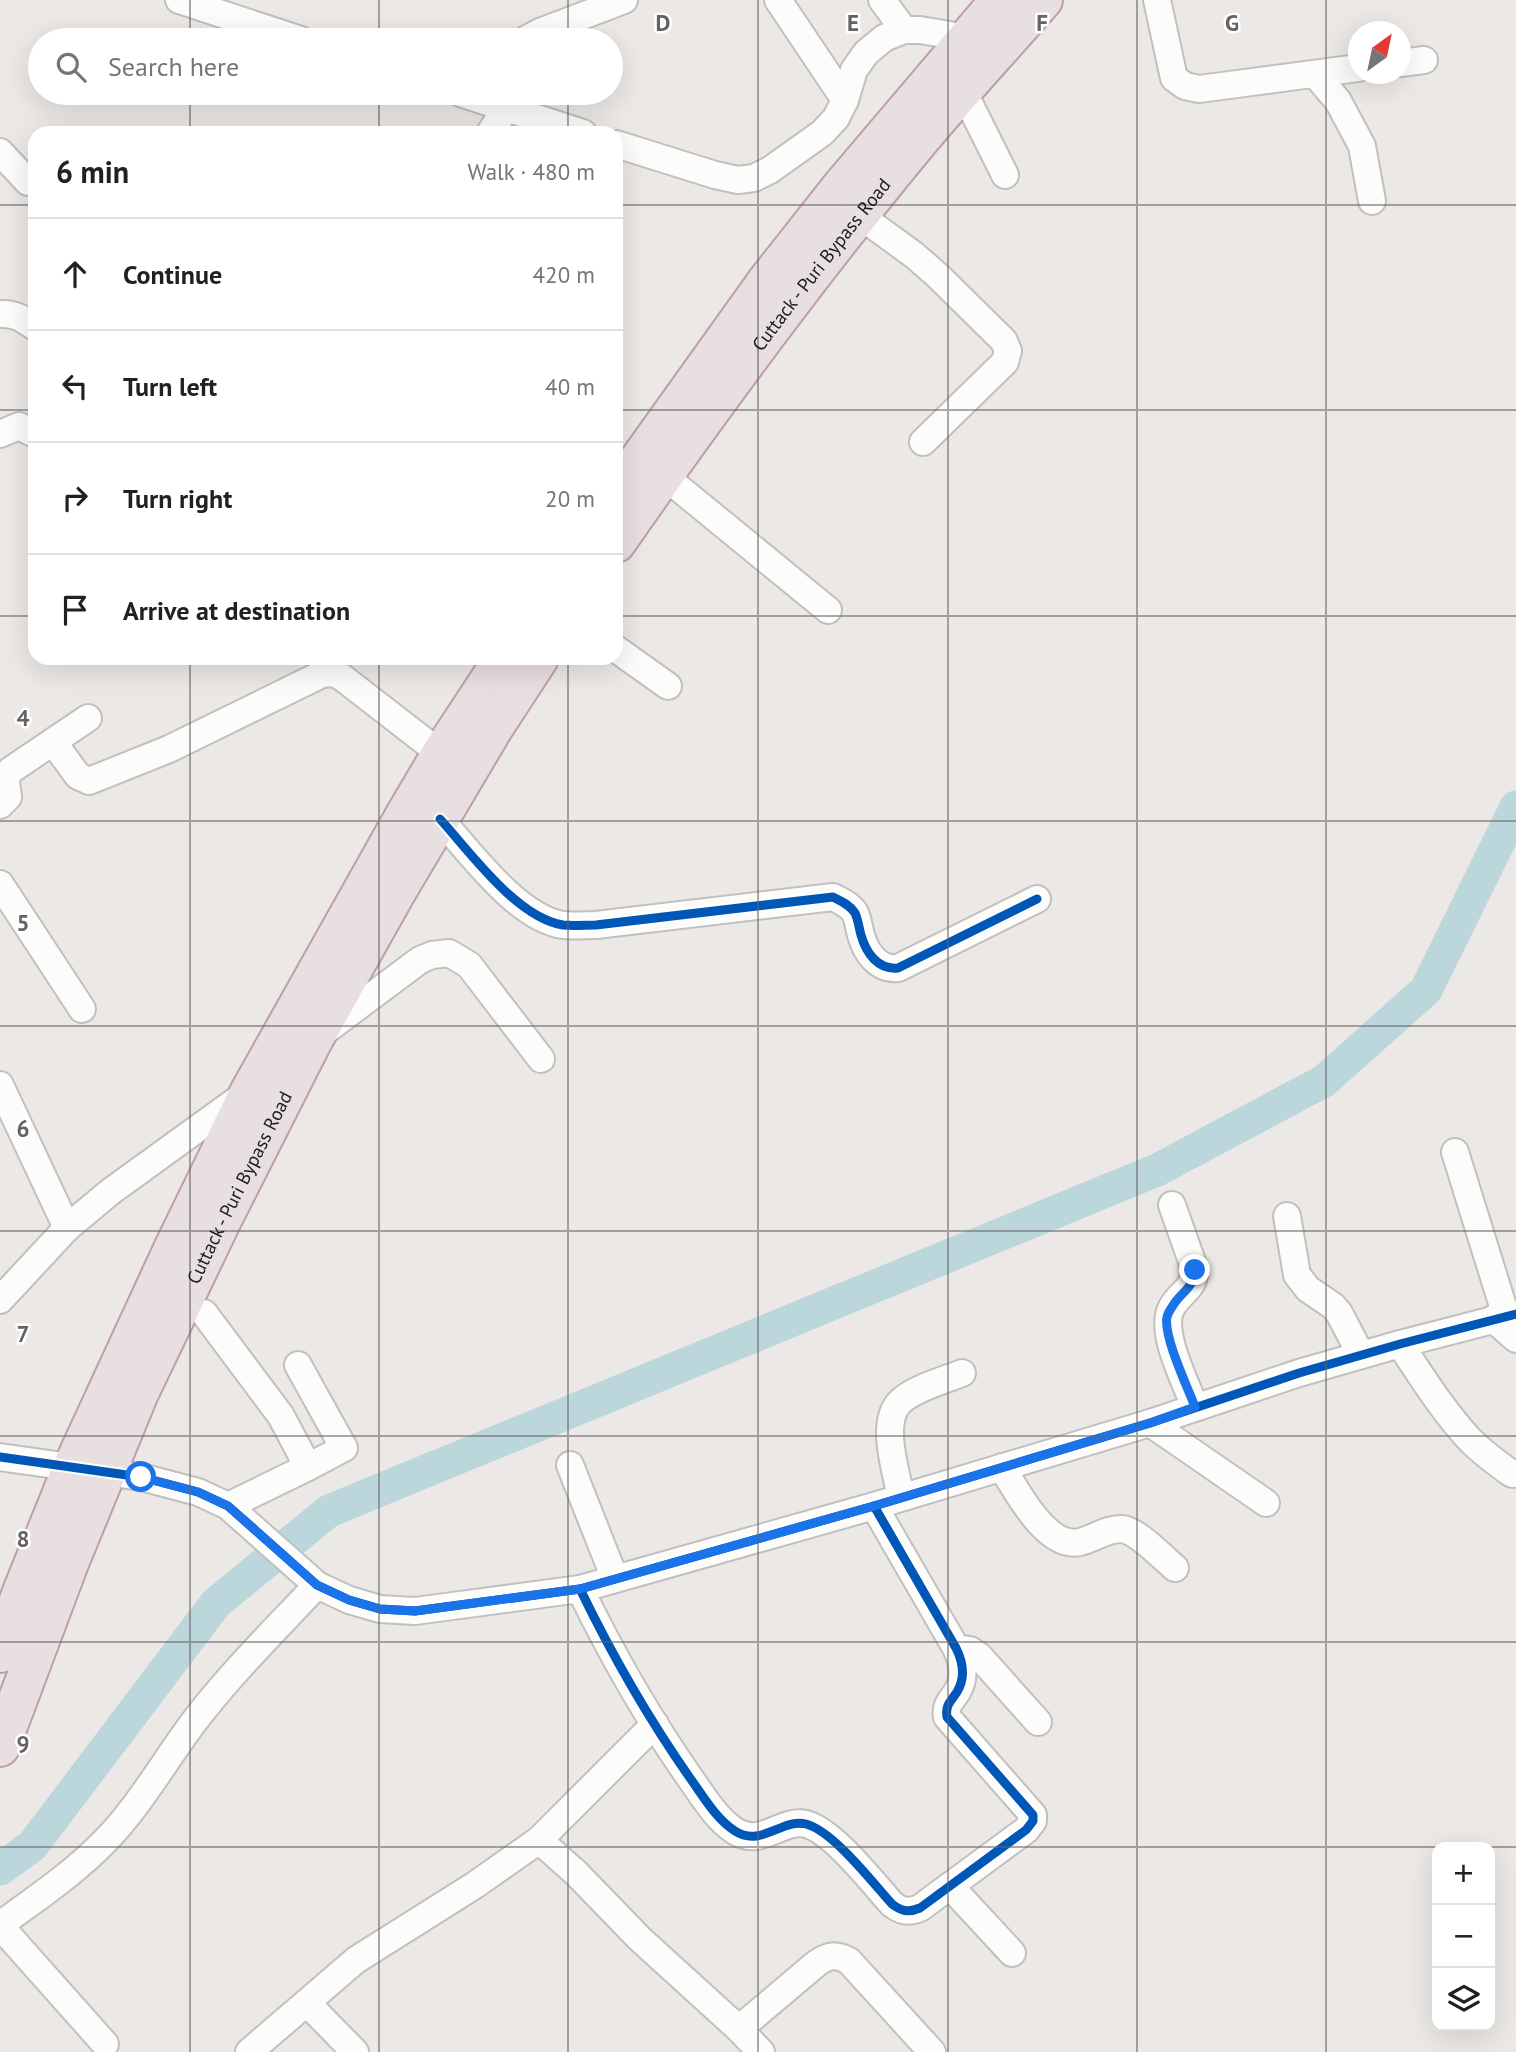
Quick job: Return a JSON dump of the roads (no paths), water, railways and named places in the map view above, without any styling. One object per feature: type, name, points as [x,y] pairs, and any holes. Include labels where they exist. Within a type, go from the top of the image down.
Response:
[{"type":"highway","name":"Cuttack - Puri Bypass Road","points":[[623,482],[766,281],[842,186],[1000,0]]},
{"type":"highway","name":"Cuttack - Puri Bypass Road","points":[[623,533],[820,263],[914,146],[1043,0]]},
{"type":"highway","name":"Cuttack - Puri Bypass Road","points":[[0,1747],[69,1563],[90,1469],[174,1247],[250,1091],[311,981],[441,754],[499,665]]},
{"type":"highway","name":"Cuttack - Puri Bypass Road","points":[[0,1653],[22,1592],[90,1469],[139,1393],[203,1258],[312,1042],[494,727],[534,665]]},
{"type":"street","points":[[179,0],[264,28]]},
{"type":"street","points":[[550,28],[624,0]]},
{"type":"street","points":[[778,0],[845,100]]},
{"type":"street","points":[[881,0],[904,30]]},
{"type":"street","points":[[1157,0],[1174,78],[1185,86],[1199,89],[1348,70]]},
{"type":"street","points":[[623,146],[715,175],[738,180],[754,178],[770,170],[822,133],[836,118],[845,100],[854,70],[866,52],[884,38],[904,30],[967,38]]},
{"type":"street","points":[[1315,74],[1338,101],[1362,146],[1372,201]]},
{"type":"street","points":[[963,91],[1005,175]]},
{"type":"street","points":[[497,105],[561,126]]},
{"type":"street","points":[[494,126],[506,108]]},
{"type":"street","points":[[0,152],[28,182]]},
{"type":"street","points":[[859,215],[938,276],[1004,341],[1008,351],[1005,362],[923,442]]},
{"type":"street","points":[[0,313],[18,316],[28,322]]},
{"type":"street","points":[[0,434],[19,426],[28,430]]},
{"type":"street","points":[[663,475],[828,610]]},
{"type":"street","points":[[623,654],[668,686]]},
{"type":"street","points":[[56,746],[78,776],[89,781],[169,749],[322,674],[334,673],[441,754]]},
{"type":"street","points":[[0,805],[8,797],[5,782],[11,770],[56,746],[88,718]]},
{"type":"street","points":[[440,819],[512,899],[533,914],[562,925],[596,925],[833,897],[855,912],[862,939],[870,954],[877,963],[888,969],[898,968],[1037,899]]},
{"type":"street","points":[[4,898],[82,1009]]},
{"type":"street","points":[[312,1042],[420,960],[449,953],[469,965],[541,1059]]},
{"type":"street","points":[[0,1085],[67,1228]]},
{"type":"street","points":[[0,1300],[67,1228],[110,1192],[250,1091]]},
{"type":"street","points":[[0,1457],[90,1469],[176,1485],[198,1492],[236,1513],[311,1580],[349,1600],[380,1609],[415,1611],[580,1589],[874,1506],[1399,1344],[1508,1322],[1455,1152]]},
{"type":"street","points":[[1172,1205],[1195,1270],[1190,1287],[1173,1305],[1167,1318],[1168,1336],[1195,1407]]},
{"type":"street","points":[[1287,1216],[1297,1275],[1308,1289],[1339,1313],[1362,1355]]},
{"type":"street","points":[[204,1313],[281,1416],[308,1467]]},
{"type":"street","points":[[1399,1344],[1447,1414],[1483,1453],[1512,1474]]},
{"type":"street","points":[[236,1513],[308,1467],[344,1448],[298,1365]]},
{"type":"street","points":[[901,1497],[890,1438],[890,1422],[895,1410],[901,1401],[914,1393],[962,1373]]},
{"type":"street","points":[[1150,1423],[1266,1503]]},
{"type":"street","points":[[570,1465],[615,1579]]},
{"type":"street","points":[[1002,1467],[1022,1500],[1046,1530],[1057,1538],[1078,1543],[1122,1529],[1135,1534],[1175,1568]]},
{"type":"street","points":[[580,1589],[609,1648],[654,1724],[720,1818],[736,1832],[749,1837],[761,1836],[796,1823],[808,1824],[838,1845],[892,1903],[906,1911],[920,1908],[1026,1830],[1033,1821],[1033,1815],[947,1717],[948,1703],[957,1692],[963,1666],[956,1648],[874,1506]]},
{"type":"street","points":[[105,2044],[0,1926],[60,1881],[105,1842],[194,1721],[311,1580]]},
{"type":"street","points":[[956,1648],[970,1650],[979,1656],[1038,1722]]},
{"type":"street","points":[[249,2052],[356,1960],[475,1885],[539,1840],[654,1724]]},
{"type":"street","points":[[539,1840],[761,2052]]},
{"type":"street","points":[[950,1886],[1012,1954]]},
{"type":"street","points":[[739,2029],[817,1962],[826,1956],[837,1955],[849,1961],[932,2052]]},
{"type":"street","points":[[307,2003],[355,2052]]},
{"type":"waterway","points":[[0,1869],[32,1846],[216,1603],[329,1511],[1157,1170],[1324,1081],[1426,990],[1516,807]]}]
